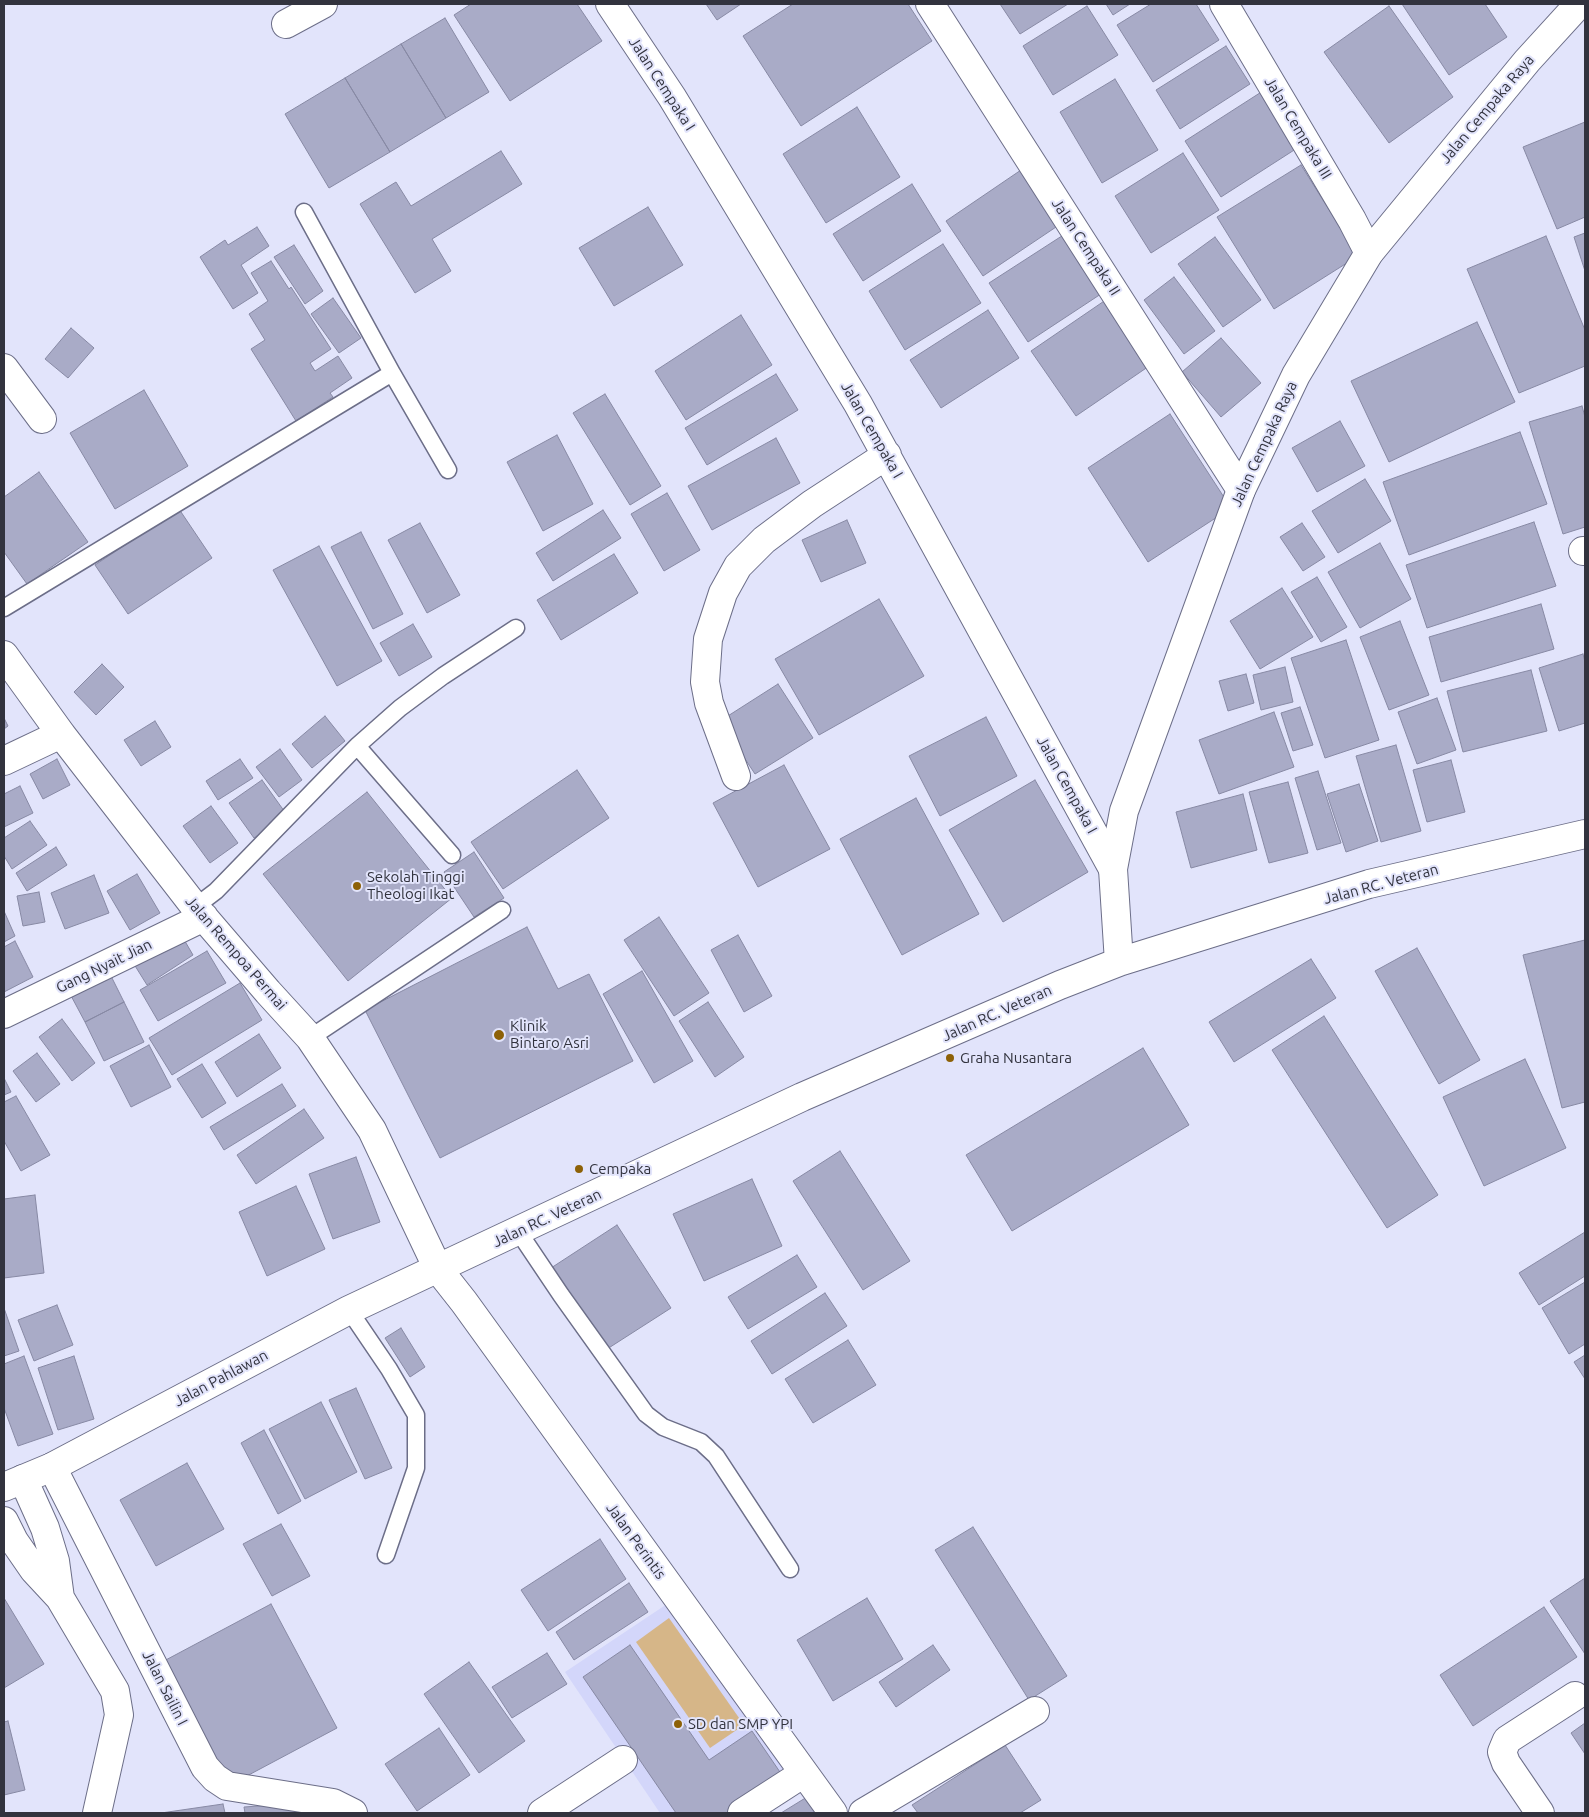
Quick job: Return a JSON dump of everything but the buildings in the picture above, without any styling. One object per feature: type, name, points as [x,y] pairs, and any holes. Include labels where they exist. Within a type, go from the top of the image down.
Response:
[{"type":"street","points":[[286,24],[323,4]]},
{"type":"street","name":"Jalan Cempaka I","points":[[610,4],[672,97],[858,404],[1112,869]]},
{"type":"street","name":"Jalan Cempaka II","points":[[930,4],[1241,490]]},
{"type":"street","name":"Jalan Cempaka III","points":[[1224,4],[1352,220],[1369,253]]},
{"type":"street","name":"Jalan Cempaka Raya","points":[[1119,962],[1112,869],[1124,811],[1241,490],[1296,375],[1369,253],[1527,61],[1579,4]]},
{"type":"street","points":[[4,368],[42,419]]},
{"type":"street","points":[[736,776],[709,703],[705,682],[708,639],[723,593],[738,566],[764,540],[812,504],[887,455]]},
{"type":"street","name":"Jalan Rempoa Permai","points":[[4,655],[62,734],[199,912],[310,1038],[372,1130],[438,1269]]},
{"type":"street","points":[[4,761],[62,734]]},
{"type":"street","name":"Jalan RC. Veteran","points":[[438,1269],[802,1097],[1060,985],[1119,962],[1369,884],[1585,834]]},
{"type":"street","name":"Gang Nyait Jian","points":[[4,1014],[199,912]]},
{"type":"street","name":"Jalan Pahlawan","points":[[13,1483],[52,1467],[349,1310],[438,1269]]},
{"type":"street","name":"Jalan Perintis","points":[[438,1269],[464,1302],[833,1813]]},
{"type":"street","name":"Jalan Sailin I","points":[[52,1467],[205,1767],[215,1778],[227,1786],[334,1803],[353,1813]]},
{"type":"street","points":[[13,1483],[47,1536],[55,1561],[60,1598]]},
{"type":"street","points":[[4,1520],[14,1541],[34,1570],[60,1598],[115,1691],[118,1700],[119,1715],[97,1813]]},
{"type":"street","points":[[1540,1813],[1506,1763],[1502,1752],[1507,1740],[1575,1696]]},
{"type":"street","points":[[863,1813],[1035,1711]]},
{"type":"street","points":[[542,1813],[623,1760]]},
{"type":"street","points":[[742,1813],[804,1773]]},
{"type":"lane","points":[[304,212],[392,373],[448,470]]},
{"type":"lane","points":[[4,608],[392,373]]},
{"type":"lane","points":[[199,912],[216,891],[357,746],[400,708],[443,676],[516,628]]},
{"type":"lane","points":[[357,746],[452,855]]},
{"type":"lane","points":[[310,1038],[502,910]]},
{"type":"lane","points":[[518,1232],[646,1414],[663,1428],[700,1442],[716,1456],[790,1569]]},
{"type":"lane","points":[[349,1310],[389,1369],[416,1415],[416,1468],[386,1555]]},
{"type":"shaded area","name":"SD dan SMP YPI","points":[[673,1600],[791,1775],[734,1813],[660,1813],[565,1672]]},
{"type":"shaded area","points":[[669,1618],[744,1725],[710,1748],[636,1642]]},
{"type":"place","name":"Sekolah Tinggi Theologi Ikat","points":[[357,886]]},
{"type":"place","name":"Klinik Bintaro Asri","points":[[499,1035]]},
{"type":"place","name":"Graha Nusantara","points":[[950,1058]]},
{"type":"place","name":"Cempaka","points":[[579,1169]]},
{"type":"place","name":"SD dan SMP YPI","points":[[678,1724]]}]
